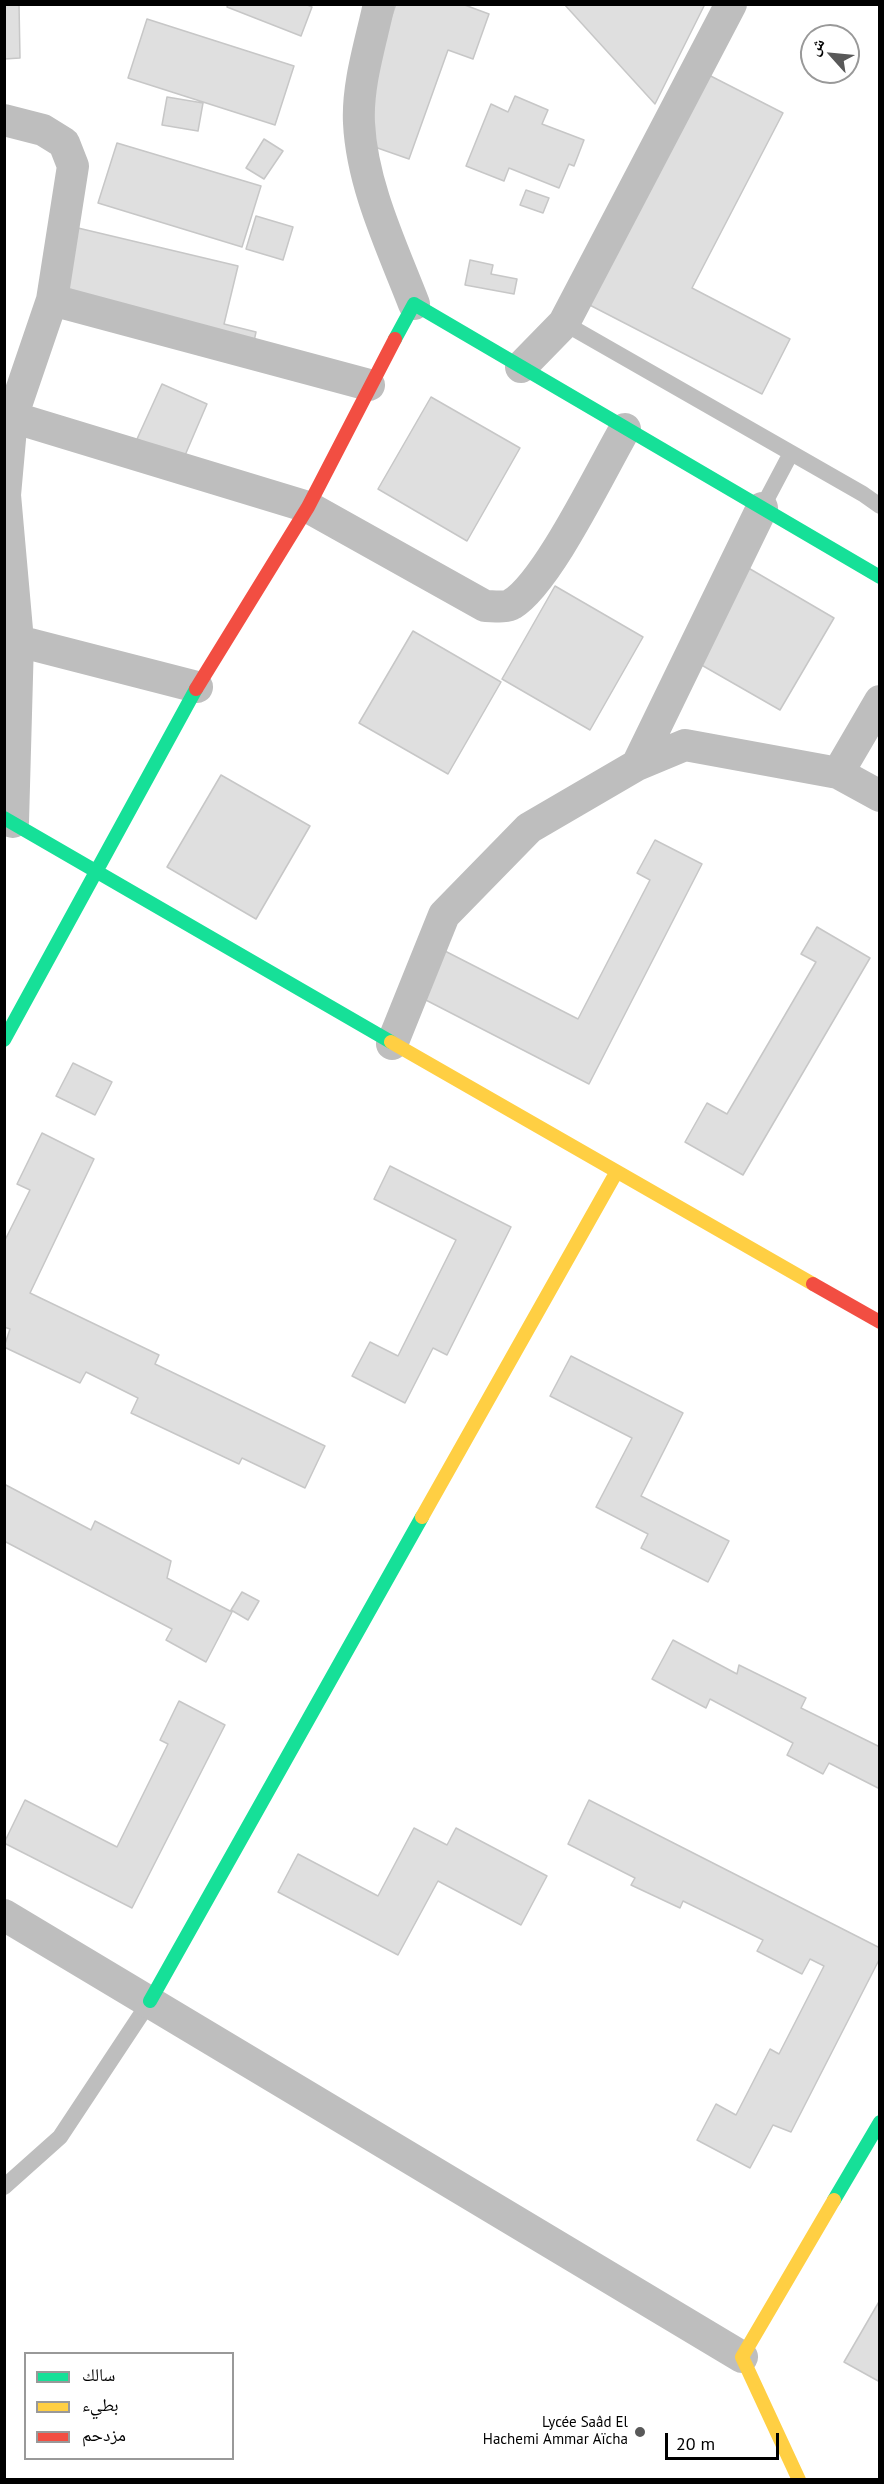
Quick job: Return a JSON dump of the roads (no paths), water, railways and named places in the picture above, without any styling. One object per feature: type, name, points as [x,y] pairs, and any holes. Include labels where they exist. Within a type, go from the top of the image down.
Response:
[{"type":"street","points":[[379,4],[363,74],[359,122],[376,204],[414,304],[879,577]]},
{"type":"street","points":[[521,367],[564,323],[731,4]]},
{"type":"street","points":[[4,120],[42,130],[64,143],[73,166],[52,300],[12,417],[5,495],[18,641],[9,820],[97,874],[879,1322]]},
{"type":"street","points":[[52,300],[369,385]]},
{"type":"street","points":[[4,1040],[97,874],[197,687],[308,507],[369,385],[414,304]]},
{"type":"street","points":[[12,417],[308,507],[485,606],[510,606],[528,592],[551,558],[625,429]]},
{"type":"street","points":[[637,765],[762,508]]},
{"type":"street","points":[[18,641],[197,687]]},
{"type":"street","points":[[838,773],[879,701]]},
{"type":"street","points":[[392,1044],[444,915],[529,828],[637,765],[685,744],[838,773],[879,796]]},
{"type":"street","points":[[150,2001],[616,1173]]},
{"type":"street","points":[[4,1915],[742,2357],[799,2480]]},
{"type":"street","points":[[742,2357],[879,2122]]},
{"type":"lane","points":[[564,323],[790,455],[863,494],[879,506]]},
{"type":"lane","points":[[762,508],[790,455]]},
{"type":"lane","points":[[4,2187],[60,2137],[150,2001]]},
{"type":"place","name":"Lycée Saâd El Hachemi Ammar Aïcha","points":[[640,2432]]}]
